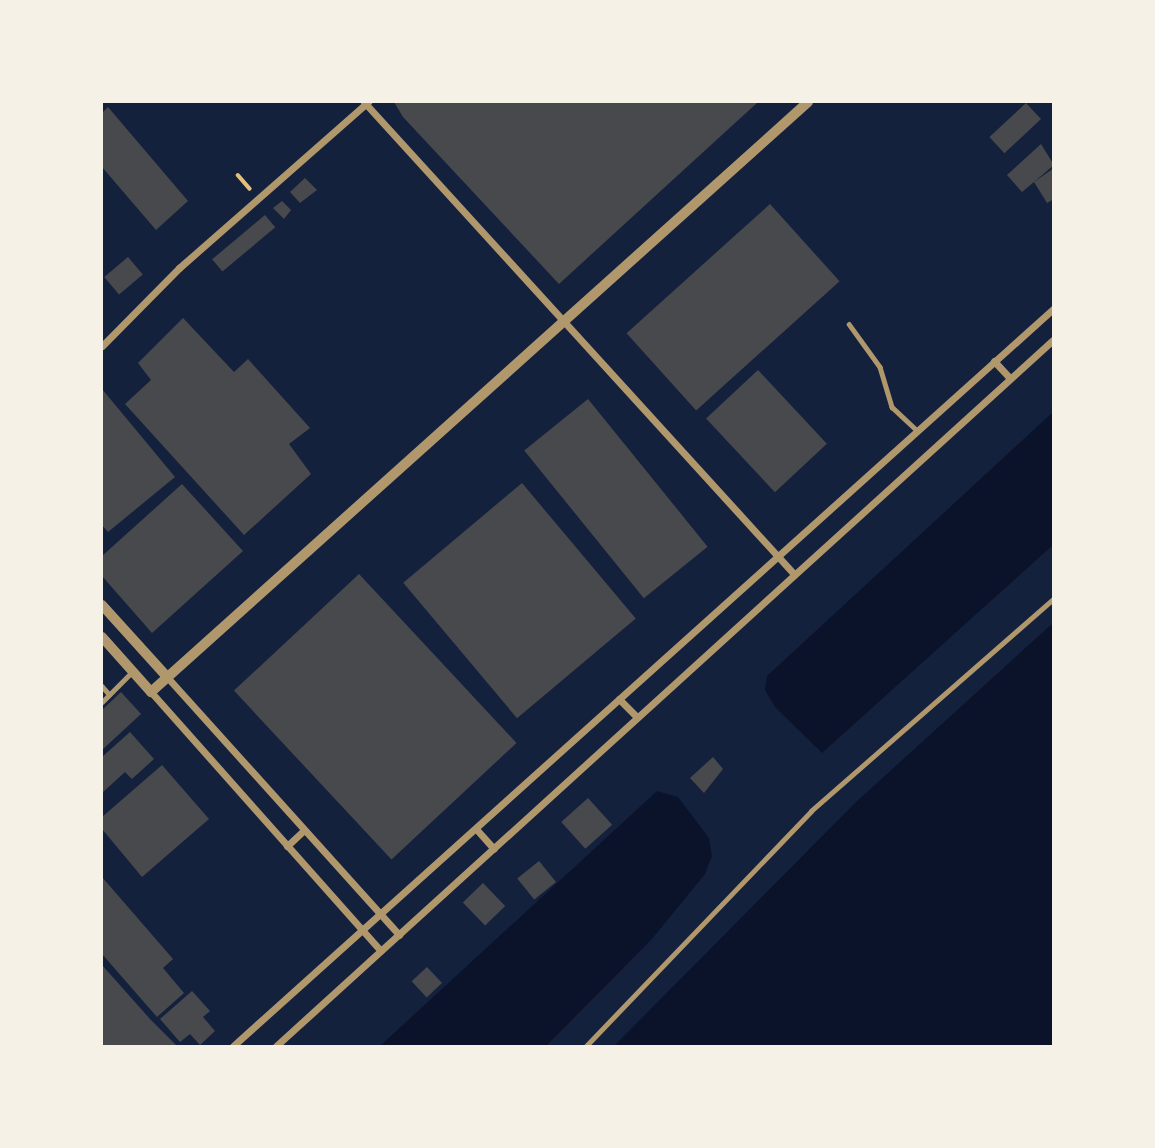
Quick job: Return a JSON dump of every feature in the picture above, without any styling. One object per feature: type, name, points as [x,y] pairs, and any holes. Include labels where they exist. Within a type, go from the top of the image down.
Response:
[{"type":"street","points":[[102,346],[179,268],[366,102],[794,574]]},
{"type":"street","points":[[151,692],[808,102]]},
{"type":"street","points":[[237,1045],[379,913],[477,830],[916,430],[1054,308]]},
{"type":"street","points":[[276,1046],[1054,339]]},
{"type":"street","points":[[995,360],[1010,378]]},
{"type":"street","points":[[102,605],[399,935]]},
{"type":"street","points":[[102,637],[380,951]]},
{"type":"street","points":[[619,699],[637,717]]},
{"type":"street","points":[[477,830],[494,849]]},
{"type":"street","points":[[287,846],[303,831]]},
{"type":"lane","points":[[849,324],[880,367],[892,407],[916,430]]},
{"type":"lane","points":[[586,1046],[811,811],[1054,598]]},
{"type":"lane","points":[[102,702],[133,672]]},
{"type":"lane","points":[[102,686],[109,694]]},
{"type":"path","points":[[238,175],[259,198]]},
{"type":"water","points":[[1053,412],[1053,545],[822,753],[775,707],[765,690],[767,676]]},
{"type":"water","points":[[1053,623],[1053,1046],[614,1046],[856,802]]},
{"type":"water","points":[[657,791],[678,797],[709,838],[712,856],[705,874],[652,939],[546,1046],[380,1046]]},
{"type":"building","points":[[394,102],[758,102],[559,284],[403,117]]},
{"type":"building","points":[[1026,103],[1041,119],[1004,153],[989,137]]},
{"type":"building","points":[[108,107],[188,201],[156,230],[102,167],[102,113]]},
{"type":"building","points":[[1041,144],[1054,165],[1022,192],[1007,175]]},
{"type":"building","points":[[1054,168],[1054,199],[1047,203],[1034,182]]},
{"type":"building","points":[[305,178],[317,190],[300,203],[290,192]]},
{"type":"building","points":[[282,201],[291,210],[284,219],[273,208]]},
{"type":"building","points":[[770,204],[840,281],[696,410],[627,333]]},
{"type":"building","points":[[265,215],[275,227],[222,272],[212,259]]},
{"type":"building","points":[[128,257],[143,275],[119,295],[104,277]]},
{"type":"building","points":[[183,318],[234,372],[248,359],[310,428],[289,444],[311,474],[244,535],[125,404],[151,380],[138,363]]},
{"type":"building","points":[[758,370],[827,444],[775,492],[706,418]]},
{"type":"building","points":[[102,389],[175,477],[108,532],[102,525]]},
{"type":"building","points":[[588,399],[708,547],[644,598],[524,451]]},
{"type":"building","points":[[522,483],[636,619],[517,718],[403,583]]},
{"type":"building","points":[[182,484],[243,551],[152,633],[102,576],[102,556]]},
{"type":"building","points":[[359,574],[517,743],[391,860],[234,691]]},
{"type":"building","points":[[121,692],[141,714],[102,750],[102,710]]},
{"type":"building","points":[[130,732],[154,759],[132,779],[125,772],[102,793],[102,757]]},
{"type":"building","points":[[713,757],[723,769],[704,793],[690,778]]},
{"type":"building","points":[[162,765],[209,819],[142,877],[102,829],[102,817]]},
{"type":"building","points":[[588,798],[612,825],[585,849],[561,822]]},
{"type":"building","points":[[539,861],[556,882],[534,900],[517,879]]},
{"type":"building","points":[[102,877],[173,959],[163,968],[184,993],[157,1017],[102,954]]},
{"type":"building","points":[[483,883],[505,906],[485,925],[463,902]]},
{"type":"building","points":[[102,965],[150,1019],[177,1046],[102,1046]]},
{"type":"building","points":[[427,967],[442,983],[427,997],[412,981]]},
{"type":"building","points":[[192,991],[210,1011],[203,1017],[215,1031],[200,1045],[190,1034],[180,1042],[160,1019]]}]
